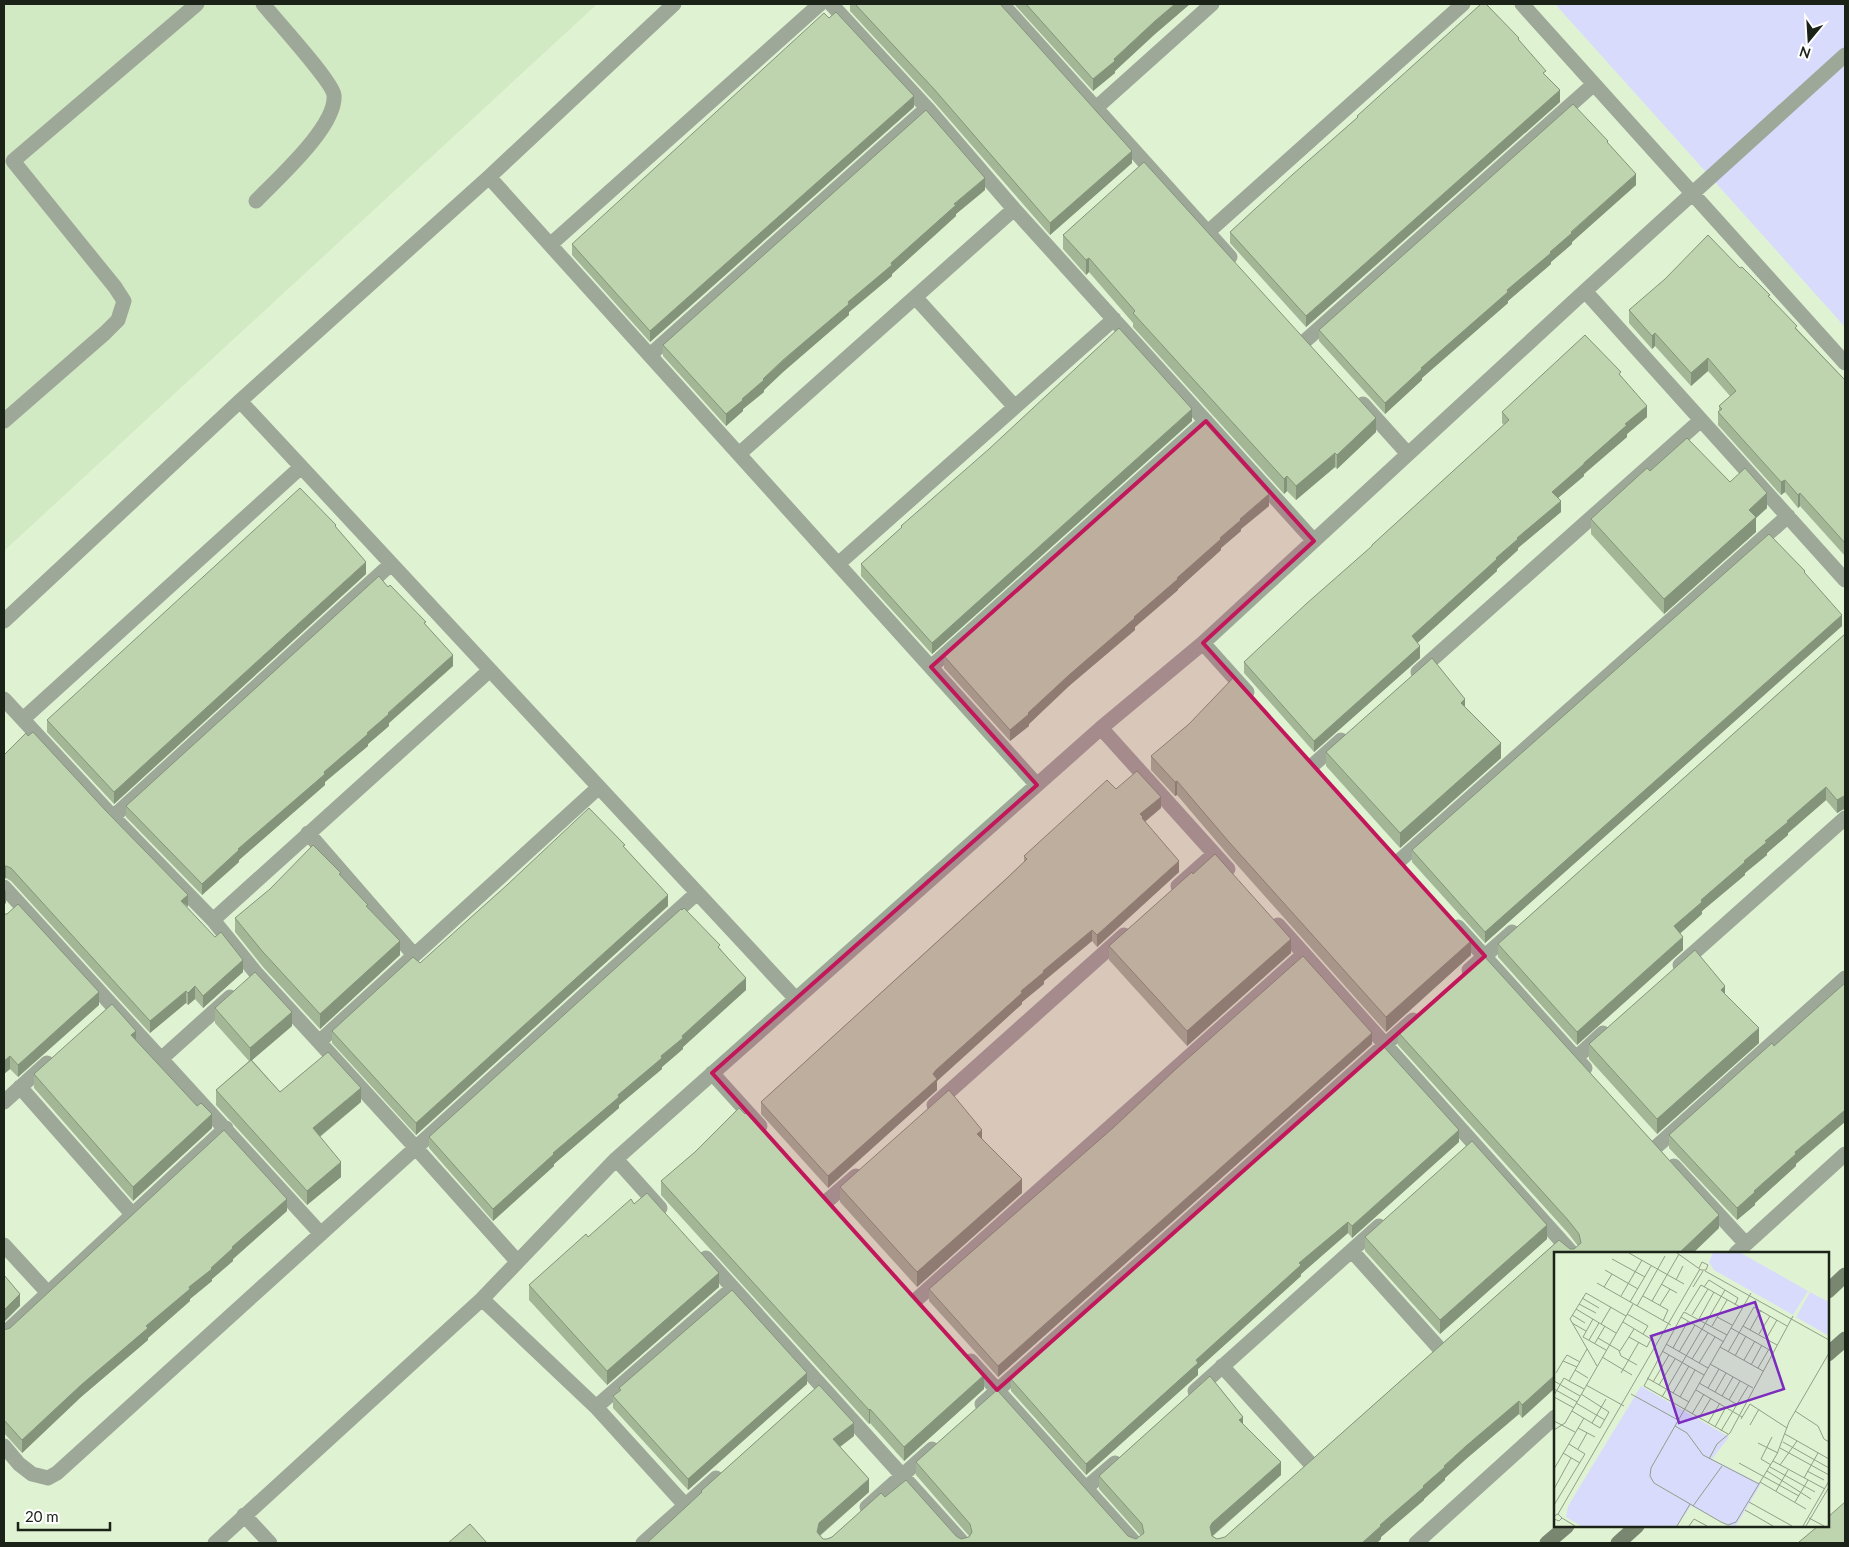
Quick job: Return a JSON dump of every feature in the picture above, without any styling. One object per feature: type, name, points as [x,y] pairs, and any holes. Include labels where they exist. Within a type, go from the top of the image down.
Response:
[{"type":"main road","points":[[1829,1290],[1845,1275]]},
{"type":"main road","points":[[1829,1353],[1845,1339]]},
{"type":"main road","points":[[1547,1543],[1566,1527]]},
{"type":"main road","points":[[1618,1543],[1636,1527]]},
{"type":"street","points":[[4,421],[106,333],[118,320],[124,301],[115,287],[8,165],[197,4]]},
{"type":"street","points":[[256,201],[321,132],[332,111],[334,94],[324,77],[263,4]]},
{"type":"street","points":[[4,622],[240,401],[490,176],[674,4]]},
{"type":"street","points":[[551,244],[820,4]]},
{"type":"street","points":[[831,4],[927,108],[1014,209],[1054,245],[1114,319],[1314,541]]},
{"type":"street","points":[[1096,108],[1212,4]]},
{"type":"street","points":[[1208,232],[1463,4]]},
{"type":"street","points":[[1522,4],[1845,363]]},
{"type":"street","points":[[1011,7],[1096,108],[1142,167],[1208,232],[1240,268]]},
{"type":"street","points":[[215,1543],[482,1299],[616,1159],[1101,728],[1203,643],[1585,291],[1844,59]]},
{"type":"street","points":[[1318,355],[1302,337],[1594,84]]},
{"type":"street","points":[[650,355],[927,108]]},
{"type":"street","points":[[490,176],[1037,785]]},
{"type":"street","points":[[739,454],[1014,209]]},
{"type":"street","points":[[1585,291],[1845,580]]},
{"type":"street","points":[[915,298],[1015,407]]},
{"type":"street","points":[[838,564],[1114,319]]},
{"type":"street","points":[[1350,390],[1408,454]]},
{"type":"street","points":[[240,401],[796,999]]},
{"type":"street","points":[[1410,679],[1701,420]]},
{"type":"street","points":[[931,667],[1206,421]]},
{"type":"street","points":[[23,719],[301,467]]},
{"type":"street","points":[[1386,847],[1403,865],[1788,516]]},
{"type":"street","points":[[113,817],[392,564]]},
{"type":"street","points":[[1203,643],[1255,701]]},
{"type":"street","points":[[213,920],[490,670]]},
{"type":"street","points":[[4,699],[113,817],[213,920],[249,980],[319,1042],[517,1261]]},
{"type":"street","points":[[1101,728],[1240,882]]},
{"type":"street","points":[[1300,751],[1316,769],[1350,732]]},
{"type":"street","points":[[319,1042],[599,787]]},
{"type":"street","points":[[1670,973],[1845,818]]},
{"type":"street","points":[[308,834],[414,955]]},
{"type":"street","points":[[1170,893],[1214,854]]},
{"type":"street","points":[[4,887],[15,907],[112,1006],[226,1128],[321,1234]]},
{"type":"street","points":[[4,1446],[19,1464],[32,1474],[48,1478],[57,1473],[697,893]]},
{"type":"street","points":[[1265,911],[1571,1252]]},
{"type":"street","points":[[1445,912],[1596,1080]]},
{"type":"street","points":[[1456,982],[1521,924]]},
{"type":"street","points":[[922,1116],[1134,926]]},
{"type":"street","points":[[916,1300],[1304,954]]},
{"type":"street","points":[[1845,978],[1652,1143],[1741,1249],[1845,1154]]},
{"type":"street","points":[[161,1060],[249,980]]},
{"type":"street","points":[[98,1018],[112,1006]]},
{"type":"street","points":[[968,1417],[1421,1013]]},
{"type":"street","points":[[1576,1058],[1612,1025]]},
{"type":"street","points":[[4,1102],[56,1056]]},
{"type":"street","points":[[712,1074],[770,1138]]},
{"type":"street","points":[[20,1088],[132,1214]]},
{"type":"street","points":[[4,1334],[226,1128]]},
{"type":"street","points":[[1459,1155],[1474,1142]]},
{"type":"street","points":[[616,1159],[668,1216]]},
{"type":"street","points":[[814,1187],[830,1205],[864,1169]]},
{"type":"street","points":[[1186,1398],[1387,1219]]},
{"type":"street","points":[[1546,1252],[1560,1239]]},
{"type":"street","points":[[4,1245],[48,1293]]},
{"type":"street","points":[[694,1245],[816,1388],[902,1476],[963,1543]]},
{"type":"street","points":[[1352,1251],[1435,1351],[1453,1335]]},
{"type":"street","points":[[903,1286],[928,1314]]},
{"type":"street","points":[[596,1407],[732,1288]]},
{"type":"street","points":[[482,1299],[596,1407],[685,1505]]},
{"type":"street","points":[[960,1349],[1135,1543]]},
{"type":"street","points":[[1222,1366],[1310,1463]]},
{"type":"street","points":[[1416,1543],[1554,1418]]},
{"type":"street","points":[[854,1519],[946,1436]]},
{"type":"street","points":[[1086,1488],[1129,1450]]},
{"type":"street","points":[[1296,1475],[1324,1450]]},
{"type":"street","points":[[643,1543],[728,1467]]},
{"type":"street","points":[[244,1515],[270,1543]]},
{"type":"highlighted area","points":[[1206,421],[1314,541],[1203,643],[1485,956],[997,1390],[712,1073],[1037,785],[931,667]]},
{"type":"shaded area","points":[[4,4],[594,4],[595,6],[4,551]]},
{"type":"shaded area","points":[[1555,4],[1845,4],[1845,327]]},
{"type":"building","points":[[855,4],[1000,4],[1132,151],[1050,223],[934,89]]},
{"type":"building","points":[[1026,4],[1175,4],[1114,59],[1115,61],[1093,79]]},
{"type":"building","points":[[1481,4],[1486,4],[1519,38],[1546,71],[1543,73],[1560,90],[1306,316],[1230,232]]},
{"type":"building","points":[[836,12],[914,96],[650,331],[572,244],[824,13],[829,18]]},
{"type":"building","points":[[1573,104],[1636,174],[1571,232],[1551,253],[1507,290],[1508,292],[1421,368],[1385,403],[1319,330]]},
{"type":"building","points":[[926,110],[985,178],[954,204],[956,205],[891,263],[892,265],[783,360],[743,400],[726,414],[663,345]]},
{"type":"building","points":[[1144,162],[1376,418],[1337,455],[1335,453],[1296,486],[1287,476],[1284,479],[1133,313],[1135,311],[1089,258],[1086,260],[1063,235]]},
{"type":"building","points":[[1708,235],[1770,295],[1768,296],[1797,326],[1795,328],[1845,380],[1845,543],[1800,493],[1798,495],[1785,480],[1781,482],[1718,412],[1722,409],[1719,406],[1736,391],[1708,358],[1691,373],[1655,333],[1652,336],[1629,310],[1665,279]]},
{"type":"building","points":[[1119,328],[1192,409],[932,643],[861,564],[901,526],[989,449]]},
{"type":"building","points":[[1585,335],[1621,372],[1619,374],[1647,406],[1552,492],[1561,501],[1517,538],[1497,559],[1412,636],[1420,646],[1314,741],[1244,662],[1509,420],[1502,412]]},
{"type":"building","points":[[1205,423],[1269,494],[1240,519],[1178,579],[1010,730],[944,656]]},
{"type":"building","points":[[1687,438],[1730,482],[1745,468],[1767,493],[1749,510],[1756,517],[1664,599],[1591,519],[1647,468],[1650,471]]},
{"type":"building","points":[[300,488],[336,525],[366,562],[114,792],[47,720]]},
{"type":"building","points":[[1769,534],[1805,571],[1842,615],[1485,932],[1412,850]]},
{"type":"building","points":[[379,576],[388,587],[390,585],[426,622],[424,623],[453,655],[324,772],[325,774],[238,849],[202,884],[126,806]]},
{"type":"building","points":[[1845,634],[1845,797],[1837,800],[1826,787],[1787,821],[1765,841],[1767,842],[1674,926],[1683,937],[1577,1032],[1498,944]]},
{"type":"building","points":[[1432,658],[1465,699],[1461,703],[1501,743],[1400,833],[1326,752]]},
{"type":"building","points":[[1234,677],[1471,941],[1386,1017],[1229,842],[1177,781],[1175,782],[1151,756],[1189,724]]},
{"type":"building","points":[[33,732],[106,811],[188,895],[181,901],[215,937],[221,932],[243,960],[203,996],[195,986],[188,993],[186,991],[150,1021],[11,868],[4,866],[4,755],[26,733],[28,736]]},
{"type":"building","points":[[1137,771],[1161,797],[1140,814],[1179,861],[1097,935],[1092,930],[1043,971],[1021,991],[1022,993],[936,1070],[933,1074],[937,1079],[828,1176],[761,1102],[1004,881],[1027,859],[1024,856],[1107,780],[1116,789]]},
{"type":"building","points":[[589,808],[625,845],[623,846],[668,895],[416,1123],[332,1031],[413,957],[420,963]]},
{"type":"building","points":[[313,845],[341,873],[339,874],[368,905],[366,906],[400,941],[320,1014],[263,952],[235,918],[270,889]]},
{"type":"building","points":[[1215,854],[1291,939],[1187,1031],[1109,946]]},
{"type":"building","points":[[18,904],[99,992],[18,1065],[10,1056],[4,1061],[4,914],[7,914]]},
{"type":"building","points":[[684,908],[720,945],[718,947],[746,978],[682,1036],[683,1038],[661,1056],[662,1058],[553,1153],[493,1209],[429,1137]]},
{"type":"building","points":[[1695,950],[1725,986],[1721,990],[1759,1028],[1657,1119],[1589,1044]]},
{"type":"building","points":[[1303,956],[1372,1033],[998,1366],[929,1289],[1113,1128]]},
{"type":"building","points":[[1484,956],[1719,1215],[1680,1252],[1554,1252],[1554,1376],[1522,1405],[1519,1401],[1466,1446],[1362,1543],[647,1543],[701,1491],[819,1385],[854,1423],[833,1439],[869,1479],[819,1523],[817,1532],[823,1539],[832,1537],[881,1493],[885,1497],[906,1480],[956,1536],[961,1539],[969,1537],[972,1532],[970,1524],[916,1462],[997,1390],[1128,1536],[1136,1539],[1144,1533],[1142,1524],[1099,1476],[1210,1376],[1243,1417],[1239,1420],[1281,1462],[1212,1523],[1210,1527],[1212,1536],[1217,1539],[1225,1537],[1559,1240],[1570,1249],[1574,1249],[1581,1243],[1579,1234],[1568,1220],[1398,1032]]},
{"type":"building","points":[[255,972],[292,1012],[250,1048],[215,1008]]},
{"type":"building","points":[[1845,983],[1845,1110],[1795,1152],[1796,1154],[1737,1208],[1669,1135],[1772,1043],[1774,1046]]},
{"type":"building","points":[[112,1004],[136,1031],[131,1035],[197,1106],[201,1103],[212,1114],[133,1187],[34,1074]]},
{"type":"building","points":[[1384,1047],[1459,1130],[1352,1226],[1348,1222],[1299,1263],[1301,1265],[1196,1360],[1198,1363],[1086,1464],[1011,1379]]},
{"type":"building","points":[[328,1052],[361,1088],[313,1128],[341,1162],[307,1191],[216,1090],[251,1060],[280,1092]]},
{"type":"building","points":[[949,1090],[982,1130],[977,1134],[1022,1179],[917,1272],[840,1187]]},
{"type":"building","points":[[739,1108],[745,1114],[747,1112],[984,1375],[904,1447],[661,1181],[695,1152]]},
{"type":"building","points":[[224,1130],[287,1199],[232,1247],[212,1269],[189,1287],[190,1289],[146,1326],[148,1328],[81,1385],[22,1440],[4,1420],[4,1330],[10,1328]]},
{"type":"building","points":[[1472,1141],[1547,1225],[1440,1320],[1365,1237]]},
{"type":"building","points":[[647,1193],[719,1273],[607,1371],[529,1285],[586,1234],[588,1237],[631,1199],[634,1204]]},
{"type":"building","points":[[4,1275],[20,1294],[4,1310]]},
{"type":"building","points":[[732,1290],[807,1373],[688,1479],[613,1396],[621,1390],[619,1388]]},
{"type":"building","points":[[1845,1502],[1845,1543],[1799,1542],[1817,1527],[1829,1527],[1829,1516]]},
{"type":"building","points":[[470,1524],[487,1543],[448,1543]]}]
